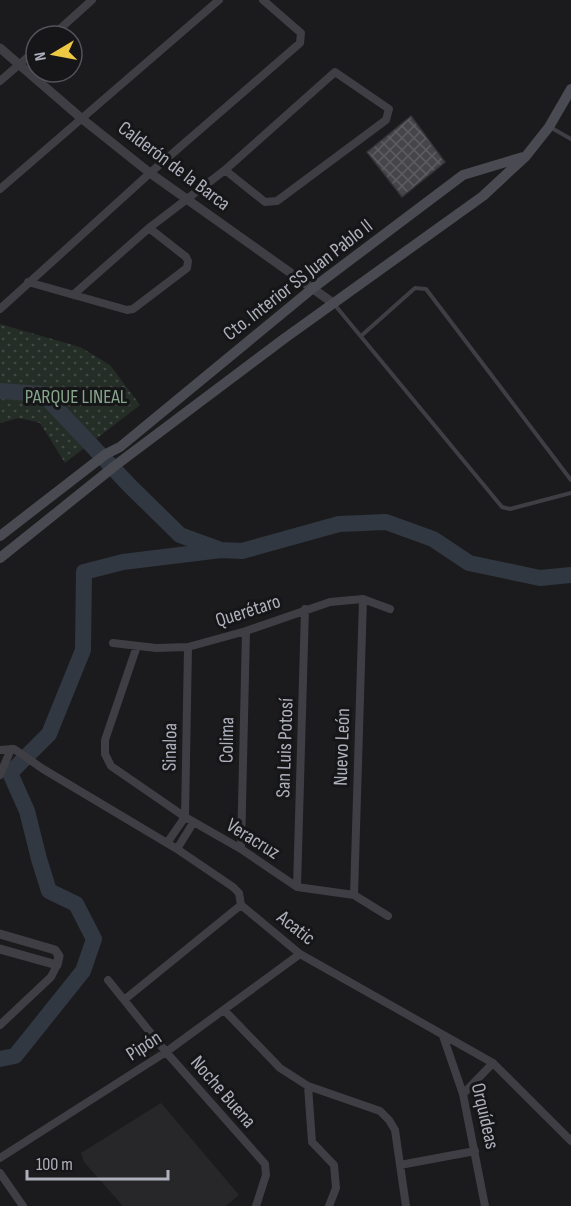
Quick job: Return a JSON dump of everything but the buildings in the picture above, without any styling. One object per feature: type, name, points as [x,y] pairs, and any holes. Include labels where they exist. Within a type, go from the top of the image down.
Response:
[{"type":"main road","name":"Cto. Interior SS Juan Pablo II","points":[[0,558],[116,465],[333,303],[483,196],[526,156],[549,127],[571,88]]},
{"type":"main road","name":"Cto. Interior SS Juan Pablo II","points":[[0,536],[106,454],[120,447],[313,288],[463,175],[526,156]]},
{"type":"street","points":[[63,24],[82,3],[92,0]]},
{"type":"street","points":[[0,189],[219,0]]},
{"type":"street","points":[[0,309],[150,173],[300,44],[301,33],[263,0]]},
{"type":"street","name":"Calderón de la Barca","points":[[0,48],[81,118],[150,173],[333,303]]},
{"type":"street","points":[[0,81],[24,60]]},
{"type":"street","points":[[73,295],[149,228],[225,170],[335,72],[389,109],[386,120],[277,201],[265,202],[225,170]]},
{"type":"street","points":[[28,282],[127,310],[133,309],[188,268],[186,256],[149,228]]},
{"type":"street","name":"Querétaro","points":[[112,643],[167,648],[188,647],[246,631],[330,602],[363,599],[390,609]]},
{"type":"street","name":"Nuevo León","points":[[354,896],[363,599]]},
{"type":"street","name":"San Luis Potosí","points":[[297,887],[305,609]]},
{"type":"street","name":"Colima","points":[[241,849],[246,631]]},
{"type":"street","name":"Veracruz","points":[[137,646],[105,740],[105,754],[111,766],[194,823],[241,849],[297,887],[354,896],[388,916]]},
{"type":"street","name":"Sinaloa","points":[[185,817],[188,647]]},
{"type":"street","points":[[0,750],[13,749]]},
{"type":"street","points":[[0,775],[13,749]]},
{"type":"street","name":"Acatic","points":[[13,749],[177,849],[233,887],[239,893],[241,905],[300,954],[493,1063],[571,1141]]},
{"type":"street","points":[[167,843],[185,817]]},
{"type":"street","points":[[177,849],[194,823]]},
{"type":"street","points":[[123,1000],[241,905]]},
{"type":"street","points":[[0,934],[55,950],[59,956],[51,976],[0,1024]]},
{"type":"street","points":[[0,949],[57,964]]},
{"type":"street","name":"Pipón","points":[[0,1158],[166,1052],[300,954]]},
{"type":"street","name":"Noche Buena","points":[[108,980],[166,1052],[265,1164],[266,1175],[256,1206]]},
{"type":"street","points":[[224,1010],[280,1068],[308,1086],[380,1111],[389,1120],[395,1130],[406,1206]]},
{"type":"street","name":"Orquídeas","points":[[443,1036],[463,1094],[485,1206]]},
{"type":"street","points":[[463,1094],[493,1063]]},
{"type":"street","points":[[308,1086],[312,1142],[334,1165],[336,1188],[329,1206]]},
{"type":"street","points":[[400,1165],[475,1151]]},
{"type":"street","points":[[0,1173],[24,1206]]},
{"type":"lane","points":[[549,127],[571,139]]},
{"type":"lane","points":[[361,336],[416,288],[426,289],[571,480]]},
{"type":"lane","points":[[333,303],[502,507],[510,509],[571,492]]},
{"type":"shaded area","points":[[161,1103],[239,1195],[226,1206],[123,1206],[84,1162],[81,1153]]},
{"type":"green space","name":"PARQUE LINEAL","points":[[0,324],[80,347],[110,365],[140,405],[65,463],[40,423],[19,418],[0,423]]},
{"type":"waterway","points":[[0,391],[43,394],[180,535],[221,550],[242,551],[339,524],[386,522],[433,539],[469,563],[540,578],[571,575]]},
{"type":"waterway","points":[[0,1059],[15,1056],[83,971],[94,939],[76,904],[49,891],[27,811],[10,773],[49,734],[83,650],[84,572],[123,562],[221,550]]}]
